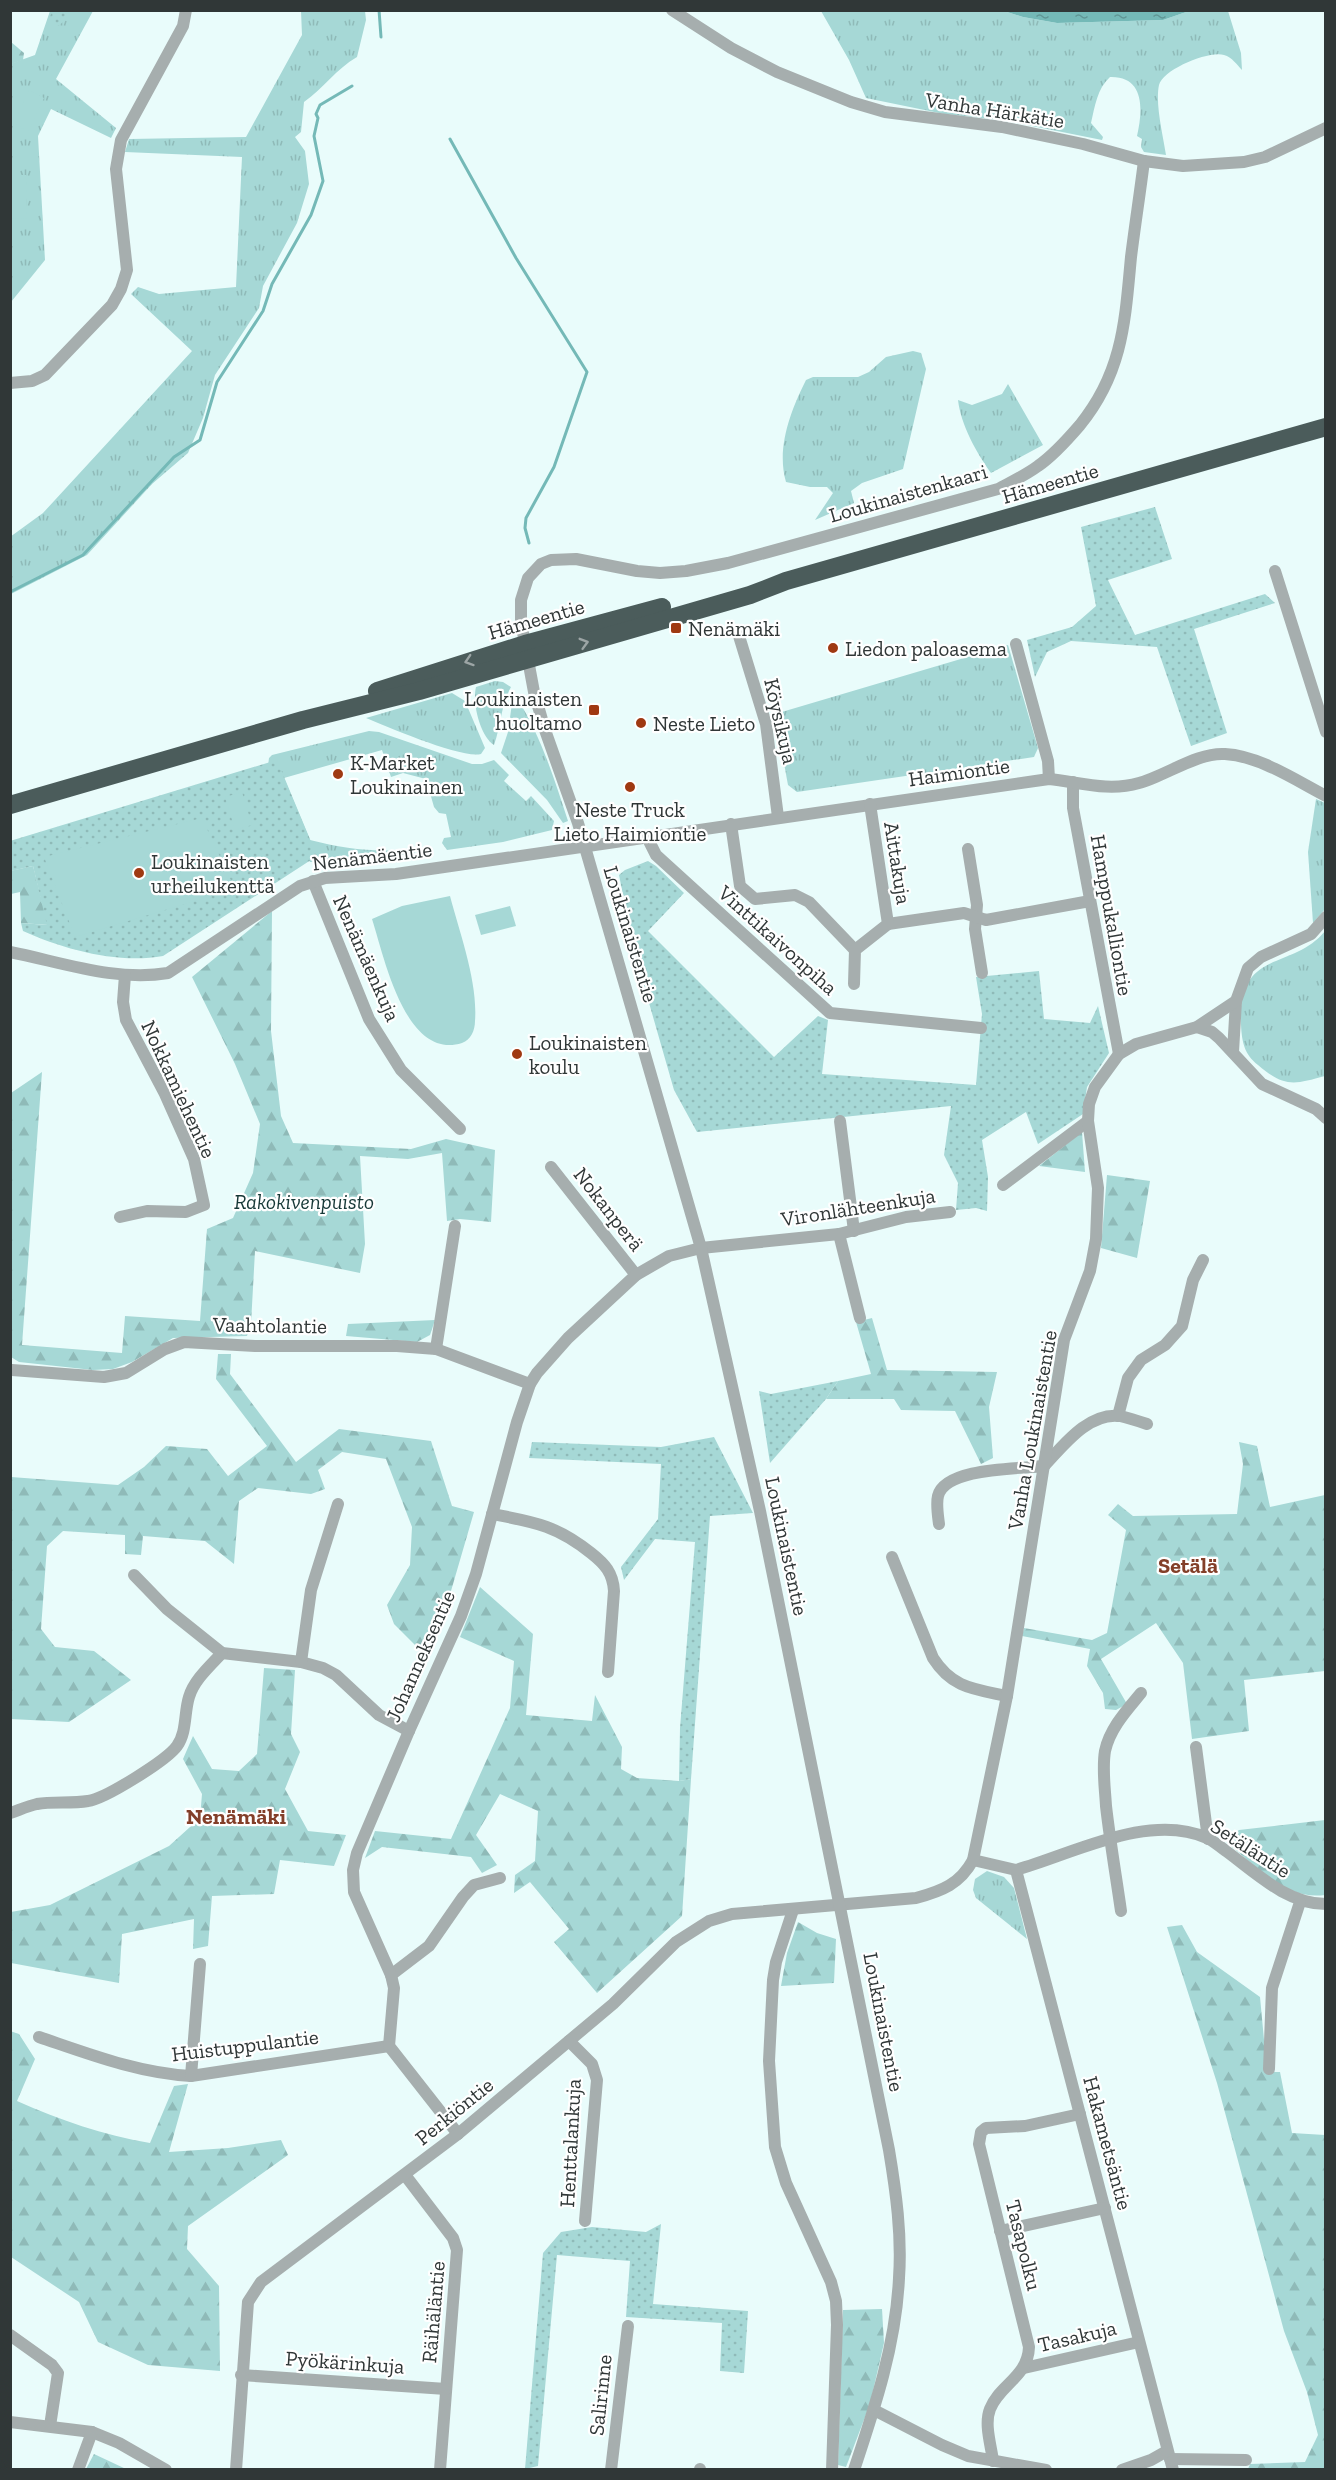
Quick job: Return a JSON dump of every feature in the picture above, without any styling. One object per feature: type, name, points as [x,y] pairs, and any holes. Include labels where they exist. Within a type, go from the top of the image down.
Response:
[{"type":"highway","name":"Hämeentie","points":[[10,805],[303,720],[344,701],[527,652],[716,594],[750,585],[786,581],[1326,427]]},
{"type":"street","points":[[10,383],[32,381],[45,375],[112,304],[121,289],[127,270],[116,169],[121,140],[183,26],[186,10]]},
{"type":"street","name":"Vanha Härkätie","points":[[672,10],[731,48],[777,72],[851,102],[885,112],[1002,127],[1083,144],[1144,161],[1183,166],[1244,162],[1266,158],[1326,128]]},
{"type":"street","name":"Loukinaistenkaari","points":[[527,652],[520,611],[523,589],[532,571],[551,560],[576,559],[627,570],[660,573],[686,571],[728,563],[998,489],[1038,466],[1071,436],[1089,414],[1105,388],[1117,360],[1127,315],[1134,230],[1144,161]]},
{"type":"street","points":[[1275,571],[1326,732]]},
{"type":"street","name":"Köysikuja","points":[[739,636],[766,724],[778,817]]},
{"type":"street","points":[[1016,644],[1048,761],[1049,779]]},
{"type":"street","name":"Loukinaistentie","points":[[527,652],[534,692],[545,730],[568,791],[585,847],[701,1248],[760,1511],[884,2123],[898,2204],[899,2277],[896,2311],[885,2370],[854,2469]]},
{"type":"street","name":"Haimiontie","points":[[585,847],[1049,779],[1098,788],[1139,783],[1207,756],[1222,753],[1239,755],[1258,762],[1326,796]]},
{"type":"street","name":"Hamppukalliontie","points":[[1073,782],[1073,808],[1119,1054]]},
{"type":"street","name":"Aittakuja","points":[[855,950],[888,924],[870,804]]},
{"type":"street","points":[[731,824],[740,886],[755,899],[795,895],[809,902],[855,950],[854,984]]},
{"type":"street","name":"Vinttikaivonpiha","points":[[647,837],[656,855],[830,1013],[981,1028]]},
{"type":"street","name":"Nenämäentie","points":[[10,952],[125,975],[147,977],[168,973],[300,886],[313,881],[396,874],[585,847]]},
{"type":"street","points":[[968,849],[977,905],[975,929],[982,973]]},
{"type":"street","name":"Nenämäenkuja","points":[[313,881],[369,1019],[401,1070],[460,1129]]},
{"type":"street","points":[[888,924],[964,913],[986,920],[1090,901]]},
{"type":"street","points":[[1233,1052],[1236,1001],[1248,968],[1261,957],[1311,934],[1326,917]]},
{"type":"street","name":"Nokkamiehentie","points":[[120,1217],[147,1211],[186,1212],[204,1205],[194,1159],[165,1094],[126,1020],[123,1002],[125,975]]},
{"type":"street","name":"Vanha Loukinaistentie","points":[[840,1905],[916,1898],[938,1892],[966,1874],[974,1860],[1007,1696],[1064,1341],[1090,1271],[1096,1239],[1098,1188],[1088,1121],[1089,1104],[1095,1087],[1119,1054],[1136,1044],[1197,1027],[1236,1001]]},
{"type":"street","points":[[1197,1027],[1212,1032],[1262,1084],[1317,1109],[1326,1118]]},
{"type":"street","points":[[840,1120],[854,1231]]},
{"type":"street","points":[[1004,1185],[1088,1121]]},
{"type":"street","name":"Nokanperä","points":[[551,1167],[636,1275]]},
{"type":"street","name":"Vironlähteenkuja","points":[[701,1248],[839,1234],[906,1217],[950,1212]]},
{"type":"street","points":[[436,1349],[455,1227]]},
{"type":"street","points":[[839,1234],[860,1318]]},
{"type":"street","name":"Johanneksentie","points":[[389,2046],[394,1989],[391,1975],[361,1911],[352,1881],[359,1847],[461,1616],[476,1574],[530,1384],[568,1338],[636,1275],[669,1256],[701,1248]]},
{"type":"street","points":[[1118,1416],[1128,1378],[1141,1360],[1166,1345],[1182,1326],[1193,1280],[1203,1260]]},
{"type":"street","name":"Vaahtolantie","points":[[12,1371],[104,1377],[126,1373],[165,1349],[184,1342],[255,1346],[397,1346],[436,1349],[530,1384]]},
{"type":"street","points":[[939,1524],[938,1495],[947,1482],[960,1475],[1044,1466],[1077,1432],[1101,1418],[1118,1416],[1147,1424]]},
{"type":"street","points":[[301,1662],[311,1590],[338,1504]]},
{"type":"street","points":[[492,1514],[556,1529],[576,1541],[608,1569],[614,1580],[608,1672]]},
{"type":"street","points":[[892,1557],[933,1658],[941,1671],[951,1680],[963,1686],[1007,1696]]},
{"type":"street","points":[[134,1575],[167,1609],[222,1653],[301,1662],[323,1668],[336,1676],[379,1715],[409,1731]]},
{"type":"street","points":[[10,1813],[37,1804],[88,1801],[99,1798],[167,1756],[181,1739],[189,1695],[222,1653]]},
{"type":"street","points":[[1121,1911],[1104,1781],[1105,1751],[1122,1716],[1141,1693]]},
{"type":"street","points":[[1196,1747],[1208,1839]]},
{"type":"street","name":"Setäläntie","points":[[1016,1870],[1110,1839],[1147,1831],[1172,1830],[1208,1839],[1300,1902],[1326,1904]]},
{"type":"street","points":[[974,1860],[1016,1870]]},
{"type":"street","name":"Hakametsäntie","points":[[1016,1870],[1170,2460]]},
{"type":"street","points":[[391,1975],[429,1946],[474,1885],[500,1878]]},
{"type":"street","points":[[1269,2069],[1272,1988],[1300,1902]]},
{"type":"street","name":"Perkiöntie","points":[[236,2469],[248,2302],[261,2282],[458,2134],[613,2004],[690,1931],[709,1921],[732,1914],[840,1905]]},
{"type":"street","points":[[794,1910],[776,1962],[773,1980],[770,2061],[775,2147],[786,2183],[823,2262],[836,2301],[832,2469]]},
{"type":"street","points":[[191,2076],[200,1964]]},
{"type":"street","name":"Huistuppulantie","points":[[39,2037],[122,2066],[164,2074],[191,2076],[389,2046]]},
{"type":"street","name":"Henttalankuja","points":[[569,2041],[592,2064],[597,2080],[585,2221]]},
{"type":"street","points":[[389,2046],[458,2134]]},
{"type":"street","name":"Tasapolku","points":[[1024,2368],[1029,2357],[1029,2347],[979,2144],[981,2132],[986,2128],[1025,2126],[1080,2114]]},
{"type":"street","name":"Räihäläntie","points":[[405,2175],[453,2238],[457,2250],[440,2469]]},
{"type":"street","points":[[1000,2231],[1105,2208]]},
{"type":"street","name":"Salirinne","points":[[612,2469],[628,2326]]},
{"type":"street","points":[[10,2335],[52,2365],[58,2373],[50,2426]]},
{"type":"street","name":"Tasakuja","points":[[1024,2368],[1139,2342]]},
{"type":"street","points":[[993,2460],[988,2419],[990,2408],[1024,2368]]},
{"type":"street","name":"Pyökärinkuja","points":[[241,2375],[446,2389]]},
{"type":"street","points":[[874,2410],[968,2456],[1046,2469]]},
{"type":"street","points":[[10,2422],[92,2432],[119,2443],[166,2469]]},
{"type":"street","points":[[78,2469],[92,2432]]},
{"type":"street","points":[[1122,2469],[1151,2460],[1246,2460]]},
{"type":"green space","points":[[50,11],[93,11],[56,79],[116,128],[111,138],[51,109],[38,136],[45,260],[11,302],[10,64],[35,55]]},
{"type":"green space","points":[[52,11],[66,11],[68,18],[58,26],[48,23]]},
{"type":"green space","points":[[301,11],[365,11],[366,20],[357,57],[304,102],[301,132],[295,137],[305,151],[309,184],[297,223],[263,286],[259,308],[215,375],[203,418],[188,453],[152,484],[87,555],[11,594],[10,537],[43,513],[192,351],[131,294],[138,287],[159,294],[236,287],[242,157],[125,152],[129,139],[246,137],[302,35]]},
{"type":"green space","points":[[821,11],[1004,11],[1057,23],[1163,20],[1189,11],[1228,11],[1241,53],[1242,70],[1229,57],[1217,54],[1198,58],[1169,73],[1162,79],[1158,93],[1166,155],[1144,152],[1141,147],[1142,139],[1137,136],[1140,116],[1139,96],[1136,88],[1130,82],[1121,78],[1110,77],[1097,98],[1091,123],[1103,137],[1102,140],[1002,120],[944,114],[866,98],[849,60]]},
{"type":"green space","points":[[11,42],[24,53],[23,60],[11,64]]},
{"type":"green space","points":[[29,90],[44,98],[28,132],[14,123]]},
{"type":"green space","points":[[11,175],[26,175],[27,219],[11,218]]},
{"type":"green space","points":[[913,351],[921,353],[926,369],[903,469],[862,483],[851,491],[854,503],[815,520],[833,493],[827,487],[810,487],[786,482],[783,469],[784,443],[790,416],[806,380],[813,377],[858,377],[869,372],[886,357]]},
{"type":"green space","points":[[1008,384],[1043,445],[991,473],[970,438],[962,419],[958,400],[972,405],[1002,394]]},
{"type":"green space","points":[[1155,507],[1172,559],[1108,580],[1135,635],[1265,594],[1275,603],[1194,629],[1227,733],[1191,746],[1157,647],[1071,641],[1047,652],[1035,677],[1027,640],[1072,627],[1096,606],[1081,527]]},
{"type":"green space","points":[[1008,645],[1038,748],[1034,757],[797,792],[788,785],[775,714]]},
{"type":"green space","points":[[495,681],[503,682],[511,687],[505,701],[494,745],[489,741],[478,719],[475,694],[476,687]]},
{"type":"green space","points":[[452,693],[465,701],[485,748],[481,754],[458,752],[442,747],[366,718]]},
{"type":"green space","points":[[515,695],[546,756],[568,821],[563,823],[547,800],[501,753],[508,732]]},
{"type":"green space","points":[[369,731],[379,732],[472,764],[494,760],[509,775],[504,781],[526,801],[531,796],[554,821],[552,830],[503,842],[447,850],[442,843],[444,838],[451,837],[446,814],[439,813],[434,807],[426,779],[403,773],[391,777],[382,750],[284,778],[310,840],[361,849],[387,851],[413,849],[416,854],[310,862],[268,766],[269,758],[272,755]]},
{"type":"green space","points":[[277,760],[317,856],[163,956],[128,958],[92,954],[56,944],[23,931],[21,923],[47,925],[33,866],[11,871],[10,841]]},
{"type":"green space","points":[[242,792],[252,825],[235,830],[225,797]]},
{"type":"green space","points":[[1316,799],[1325,803],[1326,908],[1313,923],[1308,852]]},
{"type":"green space","name":"Loukinaisten urheilukenttä","points":[[202,818],[235,889],[75,937],[44,857]]},
{"type":"green space","points":[[648,861],[684,893],[648,931],[774,1057],[818,1016],[828,1020],[822,1074],[976,1085],[982,1014],[976,977],[1039,971],[1044,1019],[1090,1023],[1098,1006],[1109,1053],[1087,1087],[1083,1114],[1038,1144],[1026,1112],[982,1140],[988,1177],[987,1211],[976,1208],[956,1210],[958,1183],[944,1155],[951,1106],[697,1132],[674,1090],[635,954],[619,875],[625,870]]},
{"type":"green space","points":[[33,866],[48,925],[21,923],[20,892],[11,894],[10,871]]},
{"type":"green space","points":[[450,896],[471,974],[475,1021],[468,1040],[462,1043],[442,1044],[426,1036],[412,1021],[400,1002],[372,919],[402,906]]},
{"type":"green space","points":[[510,906],[516,926],[481,935],[475,915]]},
{"type":"green space","name":"Rakokivenpuisto","points":[[272,911],[271,1031],[281,1116],[293,1143],[411,1149],[446,1139],[495,1150],[491,1222],[460,1219],[447,1221],[442,1153],[408,1159],[360,1156],[365,1244],[360,1273],[255,1251],[251,1324],[247,1336],[173,1338],[132,1362],[113,1369],[93,1370],[19,1362],[11,1357],[11,1093],[42,1072],[22,1345],[122,1353],[125,1316],[200,1321],[207,1229],[233,1218],[253,1173],[260,1124],[235,1064],[192,977]]},
{"type":"green space","points":[[1325,931],[1325,1076],[1297,1082],[1282,1081],[1253,1061],[1247,1052],[1241,1031],[1242,1000],[1248,983],[1257,972],[1269,964],[1298,952]]},
{"type":"green space","points":[[1082,1132],[1085,1172],[1039,1166]]},
{"type":"green space","points":[[1107,1175],[1150,1181],[1137,1258],[1101,1248]]},
{"type":"green space","points":[[872,1318],[887,1370],[997,1372],[989,1407],[993,1458],[981,1464],[955,1411],[901,1410],[894,1399],[826,1399],[838,1381],[871,1374],[856,1322]]},
{"type":"green space","points":[[435,1320],[430,1335],[417,1342],[346,1336],[348,1324]]},
{"type":"green space","points":[[218,1354],[231,1354],[230,1374],[296,1462],[339,1429],[431,1441],[452,1506],[474,1512],[451,1591],[423,1653],[394,1624],[387,1605],[410,1565],[412,1527],[386,1459],[342,1452],[318,1470],[325,1489],[311,1494],[258,1488],[239,1501],[234,1564],[205,1541],[143,1536],[141,1555],[125,1554],[125,1535],[63,1531],[47,1546],[41,1629],[55,1647],[94,1651],[131,1680],[69,1722],[11,1719],[11,1477],[118,1485],[144,1467],[166,1446],[207,1449],[228,1476],[267,1446],[216,1379]]},
{"type":"green space","points":[[838,1381],[826,1399],[770,1463],[759,1391],[771,1394]]},
{"type":"green space","points":[[714,1437],[753,1513],[710,1516],[691,1779],[679,1781],[680,1728],[695,1542],[655,1539],[624,1580],[621,1567],[658,1519],[661,1464],[529,1458],[532,1442],[661,1447]]},
{"type":"green space","points":[[1239,1442],[1257,1446],[1270,1507],[1325,1495],[1325,1671],[1244,1680],[1249,1731],[1192,1739],[1183,1663],[1156,1623],[1101,1659],[1127,1704],[1116,1710],[1105,1709],[1103,1693],[1087,1666],[1090,1649],[1022,1636],[1024,1628],[1092,1640],[1107,1633],[1126,1530],[1108,1515],[1118,1504],[1133,1516],[1237,1514],[1243,1464]]},
{"type":"green space","points":[[480,1587],[533,1634],[526,1715],[592,1721],[595,1695],[622,1747],[621,1769],[637,1778],[679,1781],[691,1779],[682,1916],[597,1993],[554,1942],[569,1929],[530,1882],[514,1893],[515,1875],[535,1861],[538,1811],[500,1794],[476,1835],[497,1865],[482,1873],[471,1857],[382,1847],[365,1858],[375,1831],[451,1839],[510,1708],[514,1661],[460,1637]]},
{"type":"green space","points":[[264,1668],[295,1670],[291,1734],[300,1752],[285,1789],[308,1831],[346,1835],[334,1866],[280,1860],[274,1894],[212,1896],[208,1946],[193,1949],[194,1919],[122,1934],[119,1983],[11,1963],[11,1912],[50,1905],[169,1846],[200,1818],[202,1794],[183,1759],[193,1736],[212,1769],[239,1771],[257,1754]]},
{"type":"green space","points":[[1325,1820],[1325,1895],[1298,1893],[1286,1888],[1252,1864],[1231,1846],[1227,1839],[1239,1830]]},
{"type":"green space","points":[[987,1871],[1004,1877],[1014,1888],[1027,1939],[976,1898],[973,1890],[975,1879]]},
{"type":"green space","points":[[798,1922],[817,1933],[836,1939],[834,1983],[781,1986],[787,1953]]},
{"type":"green space","points":[[1182,1925],[1197,1952],[1260,1997],[1267,2072],[1280,2072],[1292,2133],[1325,2135],[1325,2469],[1248,2469],[1250,2464],[1305,2462],[1318,2435],[1307,2392],[1284,2331],[1217,2083],[1167,1927]]},
{"type":"green space","points":[[10,2031],[19,2034],[35,2059],[17,2101],[49,2114],[99,2131],[150,2143],[174,2086],[188,2084],[169,2152],[228,2148],[281,2140],[288,2155],[188,2226],[187,2249],[219,2286],[220,2371],[148,2365],[98,2342],[79,2302],[11,2257]]},
{"type":"green space","points":[[661,2224],[653,2304],[748,2311],[744,2373],[720,2371],[722,2323],[626,2317],[630,2261],[557,2255],[538,2466],[525,2469],[543,2253],[561,2232],[592,2227],[646,2232]]},
{"type":"green space","points":[[882,2309],[884,2343],[870,2404],[846,2467],[838,2465],[843,2310]]},
{"type":"green space","points":[[94,2454],[126,2469],[86,2469]]},
{"type":"water","points":[[1004,11],[1189,11],[1163,20],[1057,23]]},
{"type":"waterway","points":[[379,10],[381,37]]},
{"type":"waterway","points":[[10,592],[83,555],[174,457],[200,440],[217,382],[263,311],[272,284],[311,215],[323,181],[314,136],[318,118],[316,114],[320,105],[352,86]]},
{"type":"waterway","points":[[450,139],[516,258],[587,372],[554,467],[526,518],[525,528],[529,543]]},
{"type":"place","name":"Nenämäki","points":[[676,628]]},
{"type":"place","name":"Liedon paloasema","points":[[833,648]]},
{"type":"place","name":"Loukinaisten huoltamo","points":[[594,710]]},
{"type":"place","name":"Neste Lieto","points":[[641,723]]},
{"type":"place","name":"K-Market Loukinainen","points":[[338,774]]},
{"type":"place","name":"Neste Truck Lieto Haimiontie","points":[[630,787]]},
{"type":"place","name":"Loukinaisten urheilukenttä","points":[[139,873]]},
{"type":"place","name":"Loukinaisten koulu","points":[[517,1054]]},
{"type":"district","name":"Setälä","points":[[1188,1565]]},
{"type":"district","name":"Nenämäki","points":[[236,1816]]}]
